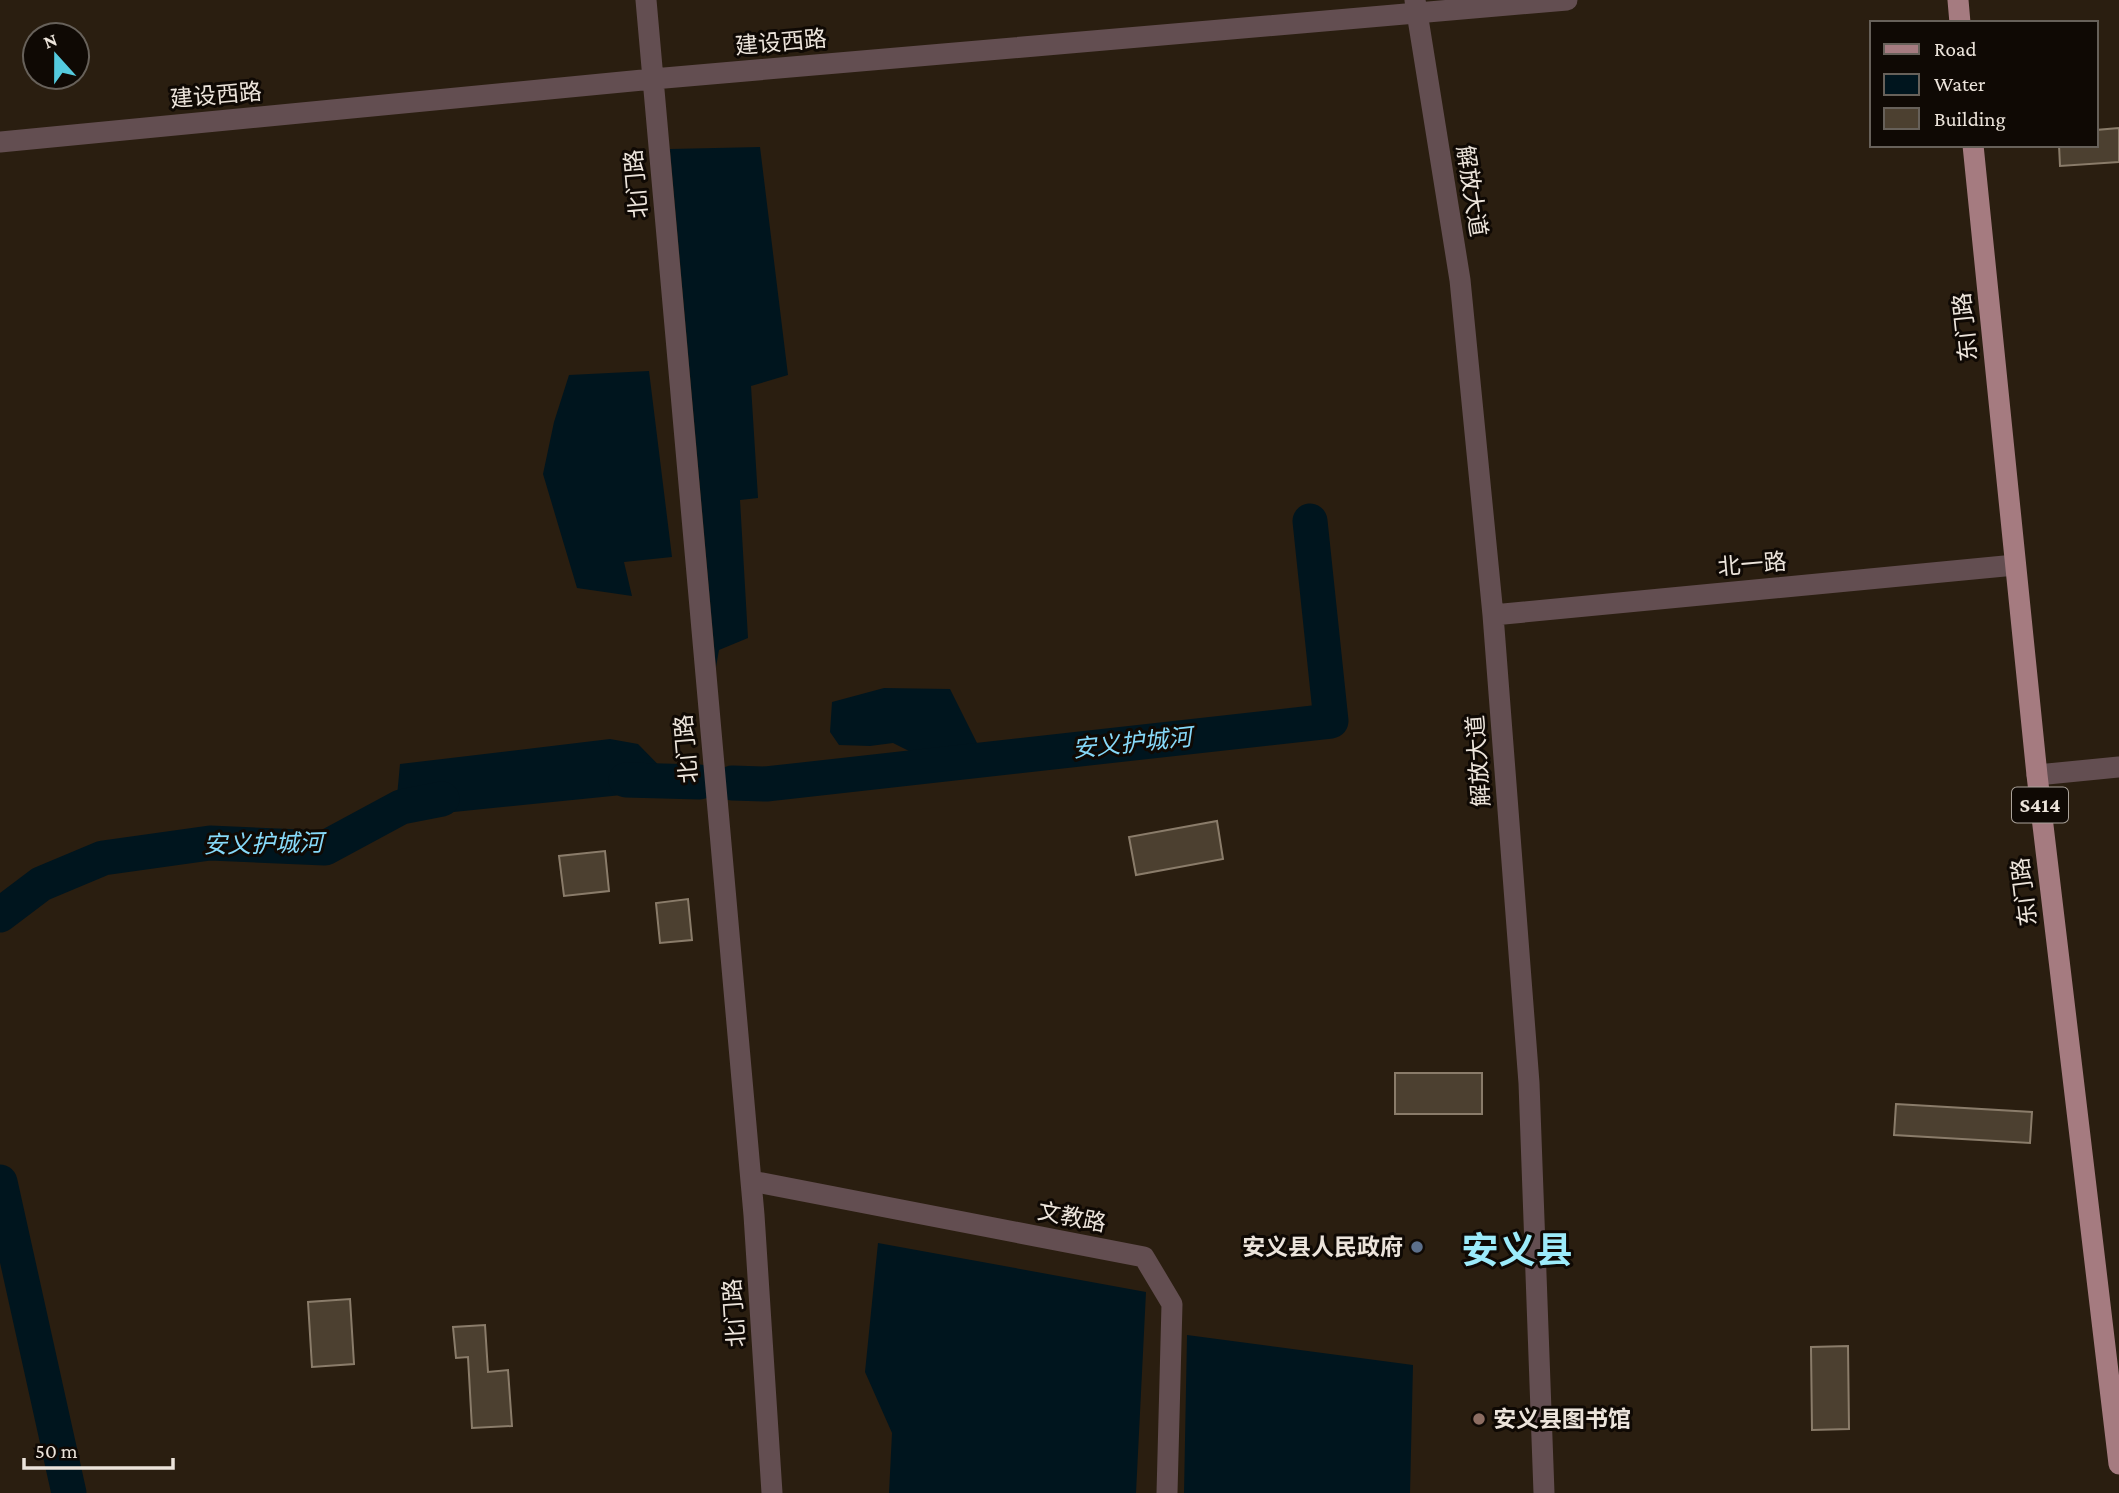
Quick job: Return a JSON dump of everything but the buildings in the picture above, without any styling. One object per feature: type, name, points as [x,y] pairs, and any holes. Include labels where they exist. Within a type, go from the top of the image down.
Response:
[{"type":"main road","points":[[1958,0],[1960,21]]},
{"type":"main road","name":"东门路","points":[[1973,147],[2037,775],[2119,1464]]},
{"type":"street","name":"北门路","points":[[646,0],[752,1181],[772,1493]]},
{"type":"street","name":"建设西路","points":[[0,142],[653,79],[1567,0]]},
{"type":"street","name":"解放大道","points":[[1417,14],[1460,280],[1493,615],[1529,1083],[1544,1493]]},
{"type":"street","name":"北一路","points":[[1493,615],[2015,565]]},
{"type":"street","points":[[2037,775],[2119,768]]},
{"type":"street","name":"文教路","points":[[752,1181],[1144,1257],[1172,1304],[1167,1493]]},
{"type":"water","points":[[760,147],[788,375],[751,386],[758,498],[740,500],[748,638],[719,650],[716,667],[670,149]]},
{"type":"water","points":[[649,371],[672,557],[624,562],[632,596],[577,588],[543,474],[554,422],[569,375]]},
{"type":"water","points":[[884,688],[950,689],[979,747],[933,754],[909,751],[893,743],[870,746],[839,745],[830,732],[832,702]]},
{"type":"water","points":[[610,739],[638,744],[690,797],[622,795],[395,818],[400,764]]},
{"type":"water","points":[[878,1243],[1146,1292],[1136,1493],[889,1493],[892,1433],[865,1372]]},
{"type":"water","points":[[1187,1335],[1413,1365],[1410,1493],[1184,1493]]},
{"type":"waterway","name":"安义护城河","points":[[732,783],[766,784],[1331,721],[1310,521]]},
{"type":"waterway","name":"安义护城河","points":[[626,780],[700,782]]},
{"type":"waterway","name":"安义护城河","points":[[0,915],[41,884],[103,858],[210,843],[325,848],[401,807],[442,799]]},
{"type":"waterway","name":"安义护城河","points":[[0,1182],[69,1493]]},
{"type":"place","name":"安义县人民政府","points":[[1417,1247]]},
{"type":"place","name":"安义县图书馆","points":[[1479,1419]]},
{"type":"district","name":"安义县","points":[[1517,1250]]}]
